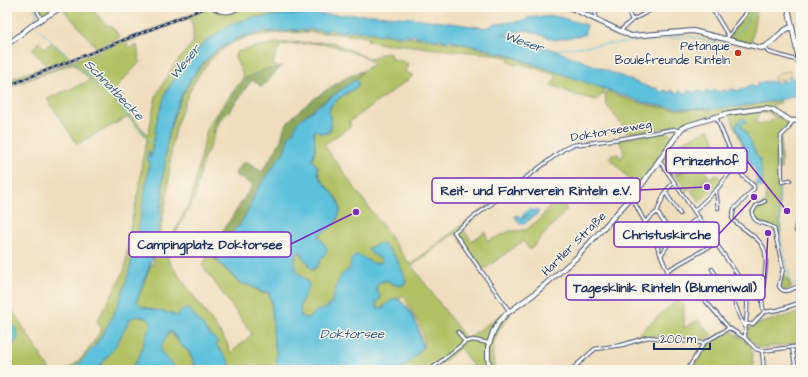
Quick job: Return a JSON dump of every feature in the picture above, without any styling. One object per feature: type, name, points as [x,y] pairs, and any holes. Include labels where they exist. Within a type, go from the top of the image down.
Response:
[{"type":"main road","points":[[7,45],[35,23],[62,7]]},
{"type":"main road","points":[[213,7],[222,12],[226,12],[239,7]]},
{"type":"main road","points":[[569,7],[634,36],[689,31],[757,48],[765,47],[772,43],[785,30],[792,27]]},
{"type":"main road","points":[[788,7],[800,57],[801,69]]},
{"type":"main road","name":"Hartler Straße","points":[[490,370],[488,358],[489,343],[495,327],[501,319],[572,263],[632,198],[679,131],[686,126],[729,113],[765,108],[774,110],[782,116]]},
{"type":"main road","points":[[782,116],[793,120],[801,119]]},
{"type":"main road","points":[[782,116],[792,122],[801,119]]},
{"type":"street","points":[[36,7],[41,19]]},
{"type":"street","points":[[592,7],[596,13],[595,19]]},
{"type":"street","points":[[626,7],[632,20]]},
{"type":"street","points":[[620,31],[632,20],[657,7]]},
{"type":"street","points":[[711,7],[728,34]]},
{"type":"street","points":[[725,39],[728,34],[740,23],[749,7]]},
{"type":"street","points":[[765,47],[768,52],[796,60],[800,57]]},
{"type":"street","points":[[716,116],[736,164],[743,176],[755,187],[753,191],[734,209],[732,218],[761,242],[765,250],[762,298],[764,312]]},
{"type":"street","points":[[790,180],[782,182],[781,136],[792,122]]},
{"type":"street","name":"Doktorseeweg","points":[[510,312],[454,232],[564,149],[572,145],[619,139],[674,129],[679,131]]},
{"type":"street","points":[[659,160],[745,288],[748,301],[745,338]]},
{"type":"street","points":[[694,211],[716,190],[736,164]]},
{"type":"street","points":[[645,222],[657,212],[665,192],[674,182]]},
{"type":"street","points":[[716,190],[718,208]]},
{"type":"street","points":[[665,192],[680,214]]},
{"type":"street","points":[[632,198],[661,255],[669,275],[688,281],[728,328],[745,338],[756,349],[762,351],[801,346]]},
{"type":"street","points":[[766,201],[754,209],[752,213],[756,221],[772,226],[776,233],[783,269],[779,286],[786,292],[801,285]]},
{"type":"street","points":[[657,212],[667,227]]},
{"type":"street","points":[[661,255],[667,245],[698,217]]},
{"type":"street","points":[[801,225],[796,226],[796,231],[801,230]]},
{"type":"street","points":[[668,270],[716,243]]},
{"type":"street","points":[[712,269],[728,292]]},
{"type":"street","points":[[722,284],[739,277]]},
{"type":"street","points":[[745,325],[753,324],[764,312],[778,310],[799,303]]},
{"type":"street","points":[[735,304],[740,318],[745,325]]},
{"type":"street","points":[[688,369],[704,343],[728,328]]},
{"type":"street","points":[[458,332],[466,342]]},
{"type":"street","points":[[571,370],[595,349],[622,345],[648,336],[704,343]]},
{"type":"street","points":[[430,370],[466,342],[472,340],[489,343]]},
{"type":"street","points":[[792,347],[796,370]]},
{"type":"street","points":[[762,351],[764,370]]},
{"type":"green space","points":[[37,7],[57,7],[58,8],[42,17]]},
{"type":"green space","points":[[66,7],[90,7],[105,24],[112,27],[120,37],[97,48],[63,9]]},
{"type":"green space","points":[[210,7],[317,7],[312,14],[289,14],[230,25],[206,41],[185,63],[166,92],[152,147],[151,158],[149,157],[150,152],[147,155],[148,161],[150,162],[138,232],[127,283],[121,300],[105,331],[93,348],[78,365],[74,368],[66,370],[72,367],[82,357],[102,329],[97,321],[125,269],[129,234],[140,184],[142,161],[147,140],[146,136],[128,117],[77,144],[47,99],[89,81],[89,79],[73,63],[7,87]],"holes":[[[190,19],[193,27],[193,42],[172,68],[156,96],[148,135],[111,96],[120,83],[140,62],[137,45],[129,48],[126,43]]]},
{"type":"green space","points":[[749,7],[759,7],[756,12],[751,45],[742,41],[730,39],[729,35]]},
{"type":"green space","points":[[282,29],[298,31],[300,29],[305,31],[309,29],[354,29],[360,32],[363,30],[370,33],[462,44],[502,54],[605,88],[603,94],[596,100],[576,95],[551,85],[556,78],[555,75],[519,63],[516,65],[510,63],[508,58],[491,54],[398,44],[387,45],[367,40],[369,37],[294,32],[249,37],[234,42],[220,51],[199,75],[183,105],[172,144],[167,196],[157,250],[160,251],[161,249],[165,250],[191,200],[208,125],[243,78],[235,55],[237,52],[255,47],[277,43],[332,42],[370,59],[387,52],[390,53],[391,58],[408,64],[405,72],[414,75],[412,77],[349,122],[351,126],[324,145],[411,264],[547,160],[548,162],[462,228],[472,241],[485,232],[488,241],[510,231],[526,230],[541,218],[557,195],[567,209],[530,250],[523,241],[482,271],[457,235],[453,234],[412,266],[466,339],[508,310],[511,314],[505,320],[497,333],[493,347],[493,362],[495,370],[476,370],[460,348],[433,370],[399,370],[412,360],[422,349],[419,332],[411,314],[386,304],[377,308],[376,302],[379,301],[380,297],[376,289],[378,283],[385,281],[399,286],[404,285],[406,281],[397,259],[387,247],[381,264],[351,266],[329,308],[310,318],[301,316],[300,305],[309,285],[296,270],[295,258],[301,252],[312,270],[316,267],[327,249],[318,237],[325,230],[333,226],[339,216],[340,207],[338,200],[319,174],[318,166],[312,160],[315,149],[314,131],[316,130],[325,134],[329,133],[331,130],[329,114],[330,108],[338,99],[358,86],[358,82],[355,81],[363,71],[373,64],[367,58],[331,45],[309,43],[281,45],[274,61],[274,67],[282,66],[280,68],[266,70],[246,78],[228,103],[212,132],[215,133],[209,149],[204,157],[195,197],[169,245],[169,262],[226,341],[231,353],[252,334],[202,265],[210,254],[237,281],[264,294],[266,292],[268,293],[271,300],[279,370],[229,370],[230,364],[216,345],[218,342],[203,327],[178,316],[172,316],[172,313],[140,306],[137,301],[151,264],[153,265],[154,263],[153,254],[157,223],[160,222],[161,216],[158,214],[161,209],[159,207],[162,201],[160,199],[162,199],[163,194],[161,192],[163,191],[163,174],[170,131],[176,110],[185,91],[196,73],[210,57],[226,44],[245,35],[268,30],[280,32]]},
{"type":"green space","points":[[39,42],[45,48],[52,42],[71,59],[7,84],[7,80],[47,66],[32,50]]},
{"type":"green space","points":[[280,68],[262,87],[252,80],[231,109],[220,120],[215,133],[212,132],[217,116],[246,78],[266,69]]},
{"type":"green space","points":[[363,71],[355,81],[318,105],[298,123],[294,131],[289,136],[284,152],[256,192],[240,225],[234,230],[217,257],[218,261],[210,254],[220,235],[253,185],[235,175],[239,167],[246,162],[262,172],[281,140],[284,128],[297,112],[332,86]]},
{"type":"green space","points":[[607,91],[646,104],[689,110],[720,109],[780,100],[781,103],[774,105],[770,110],[789,125],[788,129],[781,135],[781,169],[778,170],[781,233],[776,234],[774,228],[756,221],[753,216],[754,210],[767,201],[765,188],[756,185],[756,171],[750,162],[728,111],[686,123],[679,128],[673,127],[628,133],[606,104],[605,94]],"holes":[[[770,112],[771,115],[775,116],[776,119],[771,120],[771,122],[759,124],[758,122],[755,123],[755,119],[758,118],[758,114]]]},
{"type":"green space","points":[[709,129],[717,147],[691,159],[682,142]]},
{"type":"green space","points":[[666,131],[673,137],[637,188],[609,157],[611,155],[618,154],[621,159],[624,152],[619,140]]},
{"type":"green space","points":[[681,149],[691,165],[675,176],[664,159]]},
{"type":"green space","points":[[699,162],[709,177],[686,191],[676,176]]},
{"type":"green space","points":[[716,174],[722,180],[700,202],[691,191]]},
{"type":"green space","points":[[783,275],[786,276],[792,288],[783,290],[781,285]]},
{"type":"green space","points":[[678,299],[684,305],[684,328],[698,320],[712,335],[702,342],[655,336],[643,337],[636,340],[635,337]]},
{"type":"green space","points":[[7,302],[50,370],[7,370]]},
{"type":"green space","points":[[801,312],[801,343],[759,348],[747,337],[747,328]]},
{"type":"green space","points":[[136,316],[152,321],[152,324],[135,364],[126,370],[97,370],[120,338],[130,319]]},
{"type":"green space","points":[[729,330],[751,346],[754,370],[689,370],[701,350],[710,341]]},
{"type":"green space","points":[[171,332],[182,347],[188,351],[197,370],[176,370],[160,353],[161,347]]},
{"type":"sand","points":[[790,71],[791,76],[784,80],[780,79],[776,82],[774,80],[774,77],[780,74],[779,73]]},
{"type":"sand","points":[[404,295],[422,331],[424,342],[423,348],[415,320],[407,307],[396,298],[400,298]]},
{"type":"water","name":"Weser","points":[[289,14],[375,15],[421,19],[486,28],[495,24],[527,20],[527,18],[555,16],[587,25],[584,35],[555,40],[527,30],[503,34],[557,51],[651,88],[657,88],[661,92],[665,90],[670,93],[671,90],[677,93],[680,91],[686,94],[689,90],[695,94],[697,90],[703,93],[706,90],[712,93],[714,90],[720,92],[723,90],[729,92],[731,89],[738,91],[740,89],[748,89],[748,86],[751,85],[756,88],[757,84],[762,82],[771,81],[778,84],[783,80],[786,82],[790,77],[794,80],[796,76],[801,75],[801,95],[742,106],[701,109],[681,108],[642,102],[504,53],[491,51],[488,48],[480,48],[479,45],[477,47],[451,41],[450,39],[448,41],[441,40],[440,37],[438,40],[432,39],[432,36],[429,39],[425,39],[423,35],[421,37],[416,37],[414,34],[410,37],[405,33],[403,36],[398,36],[396,32],[394,35],[385,35],[385,31],[382,35],[374,33],[372,30],[370,33],[363,30],[360,32],[356,31],[354,29],[351,32],[346,31],[345,29],[344,32],[339,32],[336,29],[335,32],[327,29],[326,31],[309,29],[308,31],[305,31],[300,29],[298,31],[291,29],[290,31],[284,31],[282,29],[280,32],[273,30],[272,32],[267,32],[264,30],[261,34],[255,32],[253,35],[246,35],[237,38],[213,53],[201,66],[186,88],[175,112],[168,138],[163,177],[163,191],[161,192],[164,194],[162,199],[160,199],[163,202],[162,206],[159,206],[161,208],[161,213],[158,214],[161,216],[160,222],[157,223],[159,225],[153,248],[153,258],[137,301],[142,307],[173,313],[172,316],[178,316],[181,311],[189,309],[206,331],[218,342],[216,344],[230,363],[229,370],[198,370],[188,350],[182,346],[171,331],[164,341],[161,352],[177,370],[126,370],[136,363],[147,333],[152,324],[145,317],[139,316],[130,319],[116,345],[97,370],[71,370],[91,350],[107,327],[119,302],[128,274],[141,217],[150,162],[147,159],[148,151],[150,151],[149,157],[151,158],[157,120],[166,92],[185,63],[206,41],[230,25],[250,18]]},
{"type":"water","name":"Doktorsee","points":[[355,80],[358,82],[358,86],[338,99],[330,108],[329,114],[331,126],[328,132],[322,133],[316,130],[314,131],[315,149],[312,160],[317,166],[318,174],[322,181],[338,200],[340,207],[339,216],[333,226],[318,236],[327,248],[318,266],[312,269],[309,267],[308,262],[303,258],[301,252],[298,252],[295,256],[296,270],[309,285],[301,303],[301,316],[305,318],[310,317],[316,311],[328,307],[331,303],[340,278],[350,267],[351,260],[355,256],[359,255],[372,263],[381,263],[381,259],[371,253],[368,248],[381,243],[390,250],[396,259],[406,281],[403,285],[399,286],[385,280],[378,283],[376,289],[380,296],[379,301],[376,302],[377,308],[383,308],[387,303],[395,298],[407,307],[417,327],[422,348],[412,360],[398,370],[279,370],[274,343],[271,299],[268,292],[264,293],[250,285],[242,284],[218,261],[217,255],[234,230],[240,225],[256,192],[284,152],[289,136],[294,131],[297,123]]},
{"type":"water","points":[[744,118],[746,122],[742,123],[741,125],[750,140],[756,155],[760,159],[763,186],[759,187],[756,185],[756,171],[750,162],[736,126],[738,122]]},
{"type":"water","points":[[530,208],[532,211],[530,213],[536,209],[538,213],[524,224],[520,224],[515,216],[519,215],[523,219],[529,214],[523,218],[522,215]]},
{"type":"water","points":[[7,316],[15,327],[18,337],[14,344],[7,349]]},
{"type":"waterway","name":"Schnatbecke","points":[[34,7],[38,19],[33,21],[34,22]]},
{"type":"waterway","points":[[734,38],[746,23],[753,7]]},
{"type":"waterway","name":"Schnatbecke","points":[[35,25],[56,46],[71,58]]},
{"type":"waterway","points":[[556,52],[560,49],[689,36],[721,45],[728,43]]},
{"type":"waterway","name":"Schnatbecke","points":[[73,61],[108,97],[112,97],[150,142],[154,143]]},
{"type":"waterway","points":[[788,123],[779,135],[779,230],[789,280],[792,284],[801,283]]},
{"type":"railway","points":[[7,86],[207,7]]},
{"type":"place","name":"Pétanque Boulefreunde Rinteln","points":[[738,53]]},
{"type":"place","name":"Reit- und Fahrverein Rinteln e.V.","points":[[707,187]]},
{"type":"place","name":"Christuskirche","points":[[754,197]]},
{"type":"place","name":"Prinzenhof","points":[[787,211]]},
{"type":"place","name":"Campingplatz Doktorsee","points":[[356,212]]},
{"type":"place","name":"Tagesklinik Rinteln (Blumenwall)","points":[[768,233]]}]
